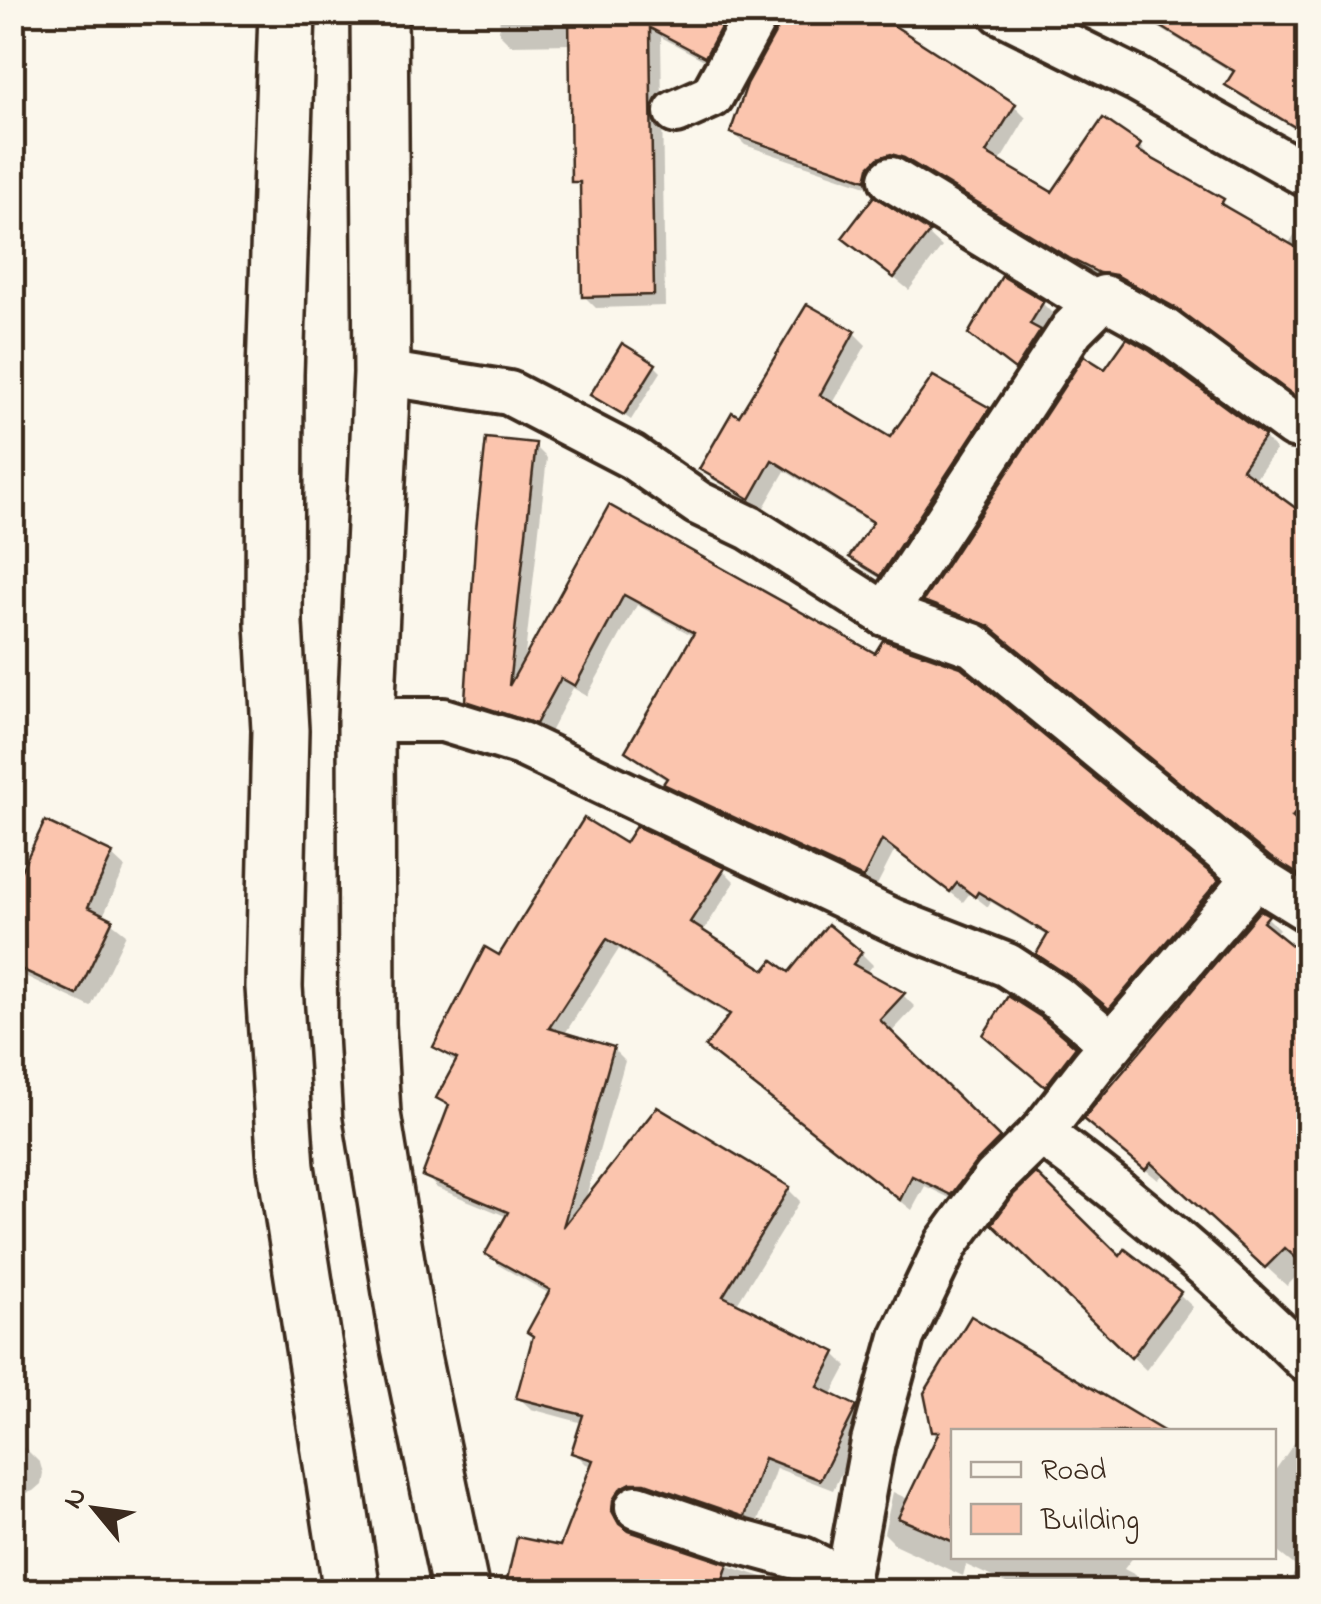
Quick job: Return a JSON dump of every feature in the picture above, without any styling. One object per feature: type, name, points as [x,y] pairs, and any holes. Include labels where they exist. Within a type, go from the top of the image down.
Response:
[{"type":"main road","points":[[287,12],[275,374],[274,624],[280,730],[274,987],[286,1167],[352,1592]]},
{"type":"main road","points":[[379,12],[382,373],[366,720],[366,966],[372,1114],[410,1348],[461,1592]]},
{"type":"street","points":[[676,112],[712,96],[758,12]]},
{"type":"street","points":[[1001,12],[1136,79],[1308,176]]},
{"type":"street","points":[[892,180],[1096,304]]},
{"type":"street","points":[[885,614],[1072,329],[1104,297],[1164,330],[1294,426]]},
{"type":"street","points":[[382,373],[509,393],[632,456],[698,504],[750,528],[885,614],[973,645],[1254,877],[1308,910]]},
{"type":"street","points":[[366,720],[442,720],[521,744],[892,920],[1007,965],[1056,997],[1112,1044]]},
{"type":"street","points":[[637,1506],[803,1559],[846,1586],[873,1442],[902,1337],[947,1243],[994,1178],[1041,1134],[1254,877]]},
{"type":"street","points":[[1041,1134],[1128,1196],[1200,1258],[1308,1362]]},
{"type":"building","points":[[569,12],[729,12],[705,57],[650,28],[654,295],[582,297],[580,182],[571,182]]},
{"type":"building","points":[[783,12],[873,12],[1016,104],[986,153],[1052,192],[1103,118],[1141,144],[1137,150],[1224,199],[1221,204],[1308,254],[1308,406],[1176,308],[1116,275],[1099,273],[1069,258],[904,158],[891,154],[878,158],[869,167],[866,180],[730,133],[747,84]]},
{"type":"building","points":[[1137,12],[1295,12],[1308,21],[1308,135],[1225,85],[1234,71]]},
{"type":"building","points":[[874,196],[930,232],[894,278],[842,238]]},
{"type":"building","points":[[1002,276],[1044,301],[1030,324],[1041,330],[1015,370],[968,334]]},
{"type":"building","points":[[807,304],[855,331],[820,395],[890,437],[933,376],[990,408],[880,576],[849,557],[873,522],[772,460],[750,499],[699,469],[732,412],[739,416]]},
{"type":"building","points":[[1127,338],[1265,436],[1242,469],[1308,517],[1308,797],[1292,817],[1308,830],[1308,868],[1301,876],[1270,857],[989,626],[923,601],[1084,356],[1105,369]]},
{"type":"building","points":[[622,343],[656,364],[624,415],[590,395]]},
{"type":"building","points":[[486,438],[536,443],[509,686],[609,505],[875,653],[883,640],[961,667],[1219,880],[1109,1009],[1036,954],[1048,934],[978,892],[975,897],[957,883],[950,892],[882,840],[863,878],[663,784],[667,778],[625,751],[694,633],[624,595],[575,686],[561,678],[536,724],[465,701]]},
{"type":"building","points":[[584,818],[625,843],[636,826],[725,868],[690,922],[765,970],[773,960],[789,972],[828,924],[862,952],[853,964],[905,993],[880,1020],[1000,1138],[951,1195],[912,1176],[900,1200],[705,1047],[730,1014],[607,939],[549,1028],[614,1047],[563,1227],[657,1107],[790,1187],[723,1296],[836,1352],[818,1387],[857,1406],[820,1480],[764,1458],[744,1517],[645,1483],[631,1483],[620,1489],[612,1511],[619,1524],[629,1531],[728,1564],[719,1592],[539,1592],[506,1584],[517,1537],[560,1546],[593,1460],[571,1453],[583,1415],[516,1398],[533,1336],[527,1332],[550,1290],[485,1254],[508,1212],[422,1176],[449,1105],[436,1098],[457,1059],[433,1047],[485,947],[499,955]]},
{"type":"building","points":[[45,821],[113,853],[88,907],[113,919],[77,995],[12,965],[12,889]]},
{"type":"building","points":[[1260,910],[1269,915],[1263,922],[1308,958],[1308,1269],[1285,1248],[1265,1268],[1151,1163],[1145,1170],[1083,1119]]},
{"type":"building","points":[[1008,996],[1076,1047],[1045,1087],[983,1035]]},
{"type":"building","points":[[1036,1173],[1120,1256],[1125,1249],[1181,1292],[1131,1358],[992,1224]]},
{"type":"building","points":[[971,1316],[1160,1429],[951,1429],[951,1541],[898,1518],[939,1432],[932,1432],[924,1393]]}]
